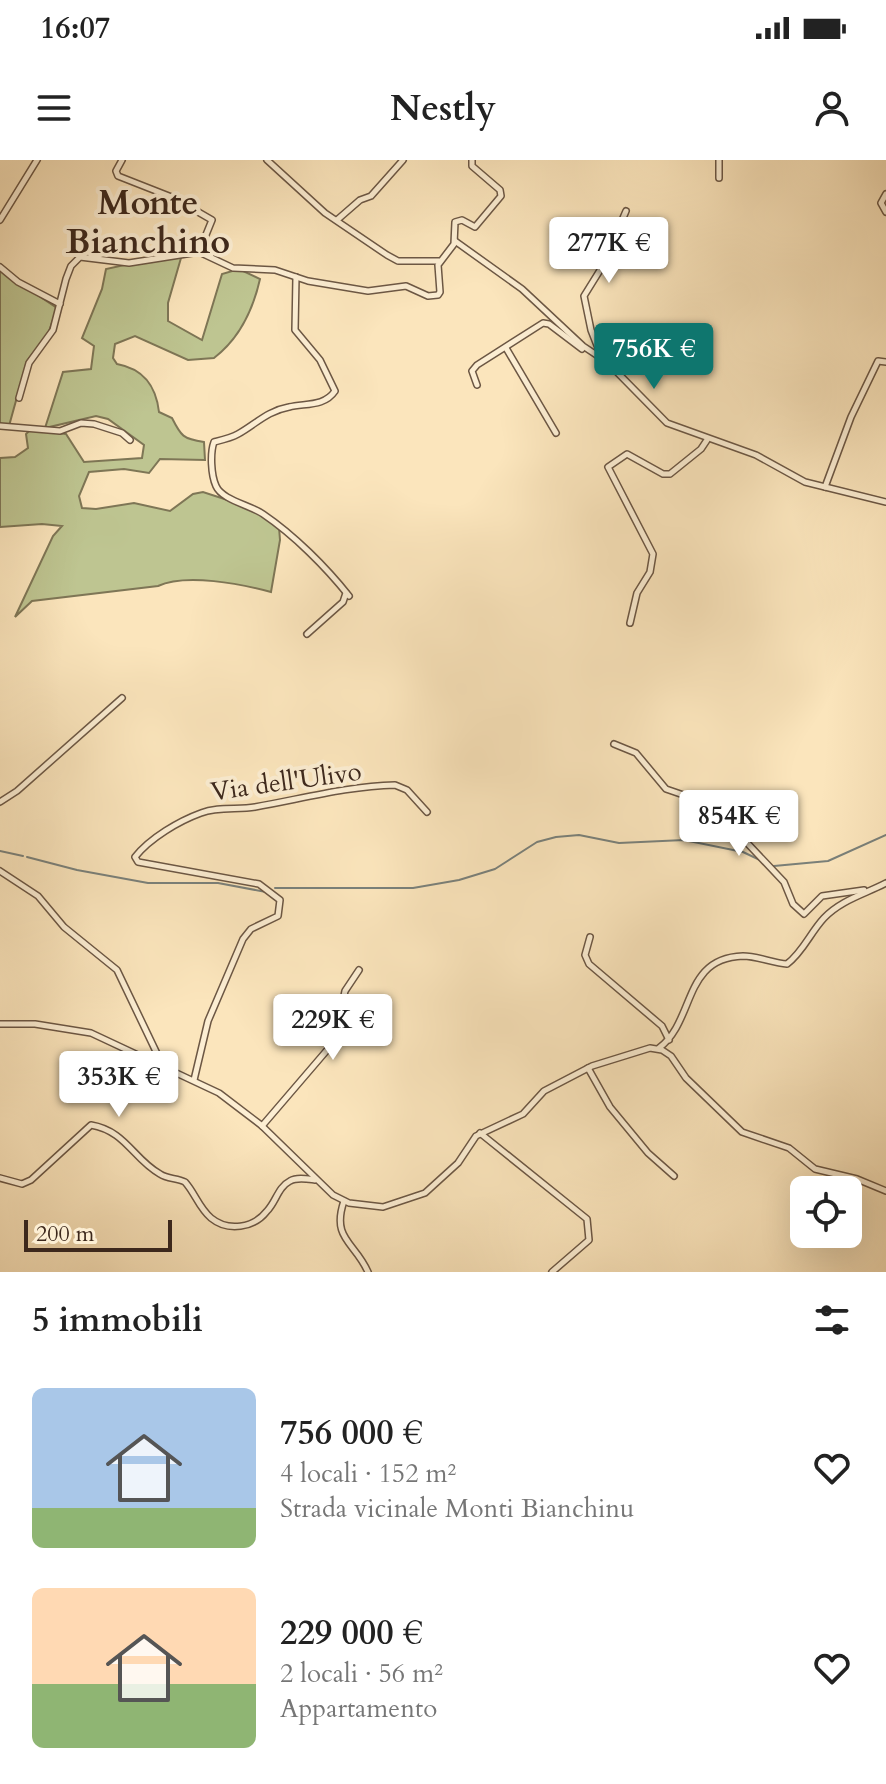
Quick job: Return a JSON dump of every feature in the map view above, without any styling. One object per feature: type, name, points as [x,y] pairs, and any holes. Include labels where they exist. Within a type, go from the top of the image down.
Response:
[{"type":"street","points":[[0,220],[37,160]]},
{"type":"street","points":[[122,160],[116,171],[120,177],[174,198],[212,220],[199,252]]},
{"type":"street","points":[[267,160],[337,220],[398,261],[440,261]]},
{"type":"street","points":[[337,220],[360,200],[371,196],[403,160]]},
{"type":"street","points":[[19,398],[29,363],[53,330],[71,266],[80,257],[129,263],[199,252],[233,268],[275,270],[368,291],[406,286],[438,295],[437,271],[440,261],[455,241],[455,222],[462,220],[475,227],[501,196],[500,190],[472,166],[472,160]]},
{"type":"street","points":[[719,160],[719,178]]},
{"type":"street","points":[[886,194],[881,203],[886,212]]},
{"type":"street","points":[[605,360],[591,330],[584,296],[602,267],[626,211]]},
{"type":"street","points":[[455,241],[522,289],[583,346],[605,360],[667,423],[707,440],[756,455],[805,482],[886,502]]},
{"type":"street","points":[[0,267],[29,288],[60,304]]},
{"type":"street","points":[[296,277],[295,330],[320,360],[335,391],[330,398],[319,403],[288,407],[264,415],[242,432],[214,442],[212,457],[215,485],[222,493],[267,517],[334,577],[348,594],[307,634]]},
{"type":"street","points":[[477,385],[473,369],[543,323],[549,324],[602,363],[605,360]]},
{"type":"street","points":[[506,348],[556,433]]},
{"type":"street","points":[[825,487],[853,413],[878,361],[886,362]]},
{"type":"street","points":[[0,426],[60,431],[81,423],[94,424],[122,433],[130,440]]},
{"type":"street","points":[[630,623],[637,593],[650,572],[653,554],[608,467],[627,454],[663,474],[670,474],[701,449],[707,440]]},
{"type":"street","points":[[0,802],[17,791],[122,698]]},
{"type":"street","points":[[614,744],[636,753],[666,789],[701,801],[733,828],[784,882],[793,904],[804,914],[822,896],[864,890],[886,883]]},
{"type":"street","name":"Via dell'Ulivo","points":[[194,1080],[208,1021],[237,952],[251,929],[278,916],[280,900],[259,884],[138,862],[135,857],[139,852],[204,811],[253,807],[301,797],[395,785],[407,790],[427,812]]},
{"type":"street","points":[[0,871],[44,901],[64,927],[117,970],[162,1063]]},
{"type":"street","points":[[658,1048],[675,1033],[693,987],[704,970],[730,958],[747,956],[787,964],[796,957],[825,917],[864,890]]},
{"type":"street","points":[[590,937],[585,955],[589,964],[662,1026],[669,1040]]},
{"type":"street","points":[[262,1126],[334,1042],[345,991],[359,970]]},
{"type":"street","points":[[0,1024],[35,1024],[91,1033],[162,1063],[232,1101],[316,1180],[344,1201],[383,1207],[425,1193],[458,1163],[480,1133],[523,1114],[544,1091],[588,1068],[650,1048],[658,1048],[671,1056],[686,1078],[742,1132],[789,1148],[815,1169],[857,1179],[886,1191]]},
{"type":"street","points":[[588,1068],[610,1107],[648,1153],[674,1176]]},
{"type":"street","points":[[0,1178],[22,1184],[31,1180],[91,1125],[110,1131],[124,1141],[162,1176],[185,1182],[202,1209],[221,1225],[236,1227],[252,1223],[266,1213],[290,1180],[316,1180]]},
{"type":"street","points":[[480,1133],[587,1219],[589,1240],[552,1272]]},
{"type":"street","points":[[344,1201],[339,1224],[342,1235],[363,1260],[368,1272]]},
{"type":"green space","points":[[161,257],[181,258],[168,303],[168,321],[202,340],[222,274],[239,269],[260,279],[244,323],[231,342],[214,358],[188,360],[135,336],[115,344],[113,358],[117,364],[135,370],[147,380],[155,394],[159,412],[172,418],[184,436],[204,442],[205,460],[160,459],[149,473],[124,469],[89,472],[79,496],[82,508],[134,503],[170,511],[193,494],[203,492],[255,509],[279,527],[280,540],[271,592],[229,583],[183,580],[158,586],[32,601],[15,617],[53,536],[62,526],[0,527],[0,458],[15,457],[28,448],[26,434],[30,430],[66,434],[84,462],[142,458],[144,445],[108,419],[96,416],[45,428],[63,372],[91,369],[94,346],[82,338],[102,289],[106,269]]},
{"type":"green space","points":[[0,270],[57,308],[48,334],[27,361],[9,426],[0,425]]},
{"type":"waterway","points":[[275,888],[413,888],[459,880],[495,869],[537,842],[579,835],[619,843],[684,840],[743,852],[762,861]]},
{"type":"waterway","points":[[774,866],[828,861],[886,835]]},
{"type":"waterway","points":[[0,851],[23,856]]},
{"type":"waterway","points":[[27,857],[148,883],[218,883],[266,892]]},
{"type":"district","name":"Monte Bianchino","points":[[148,222]]}]
